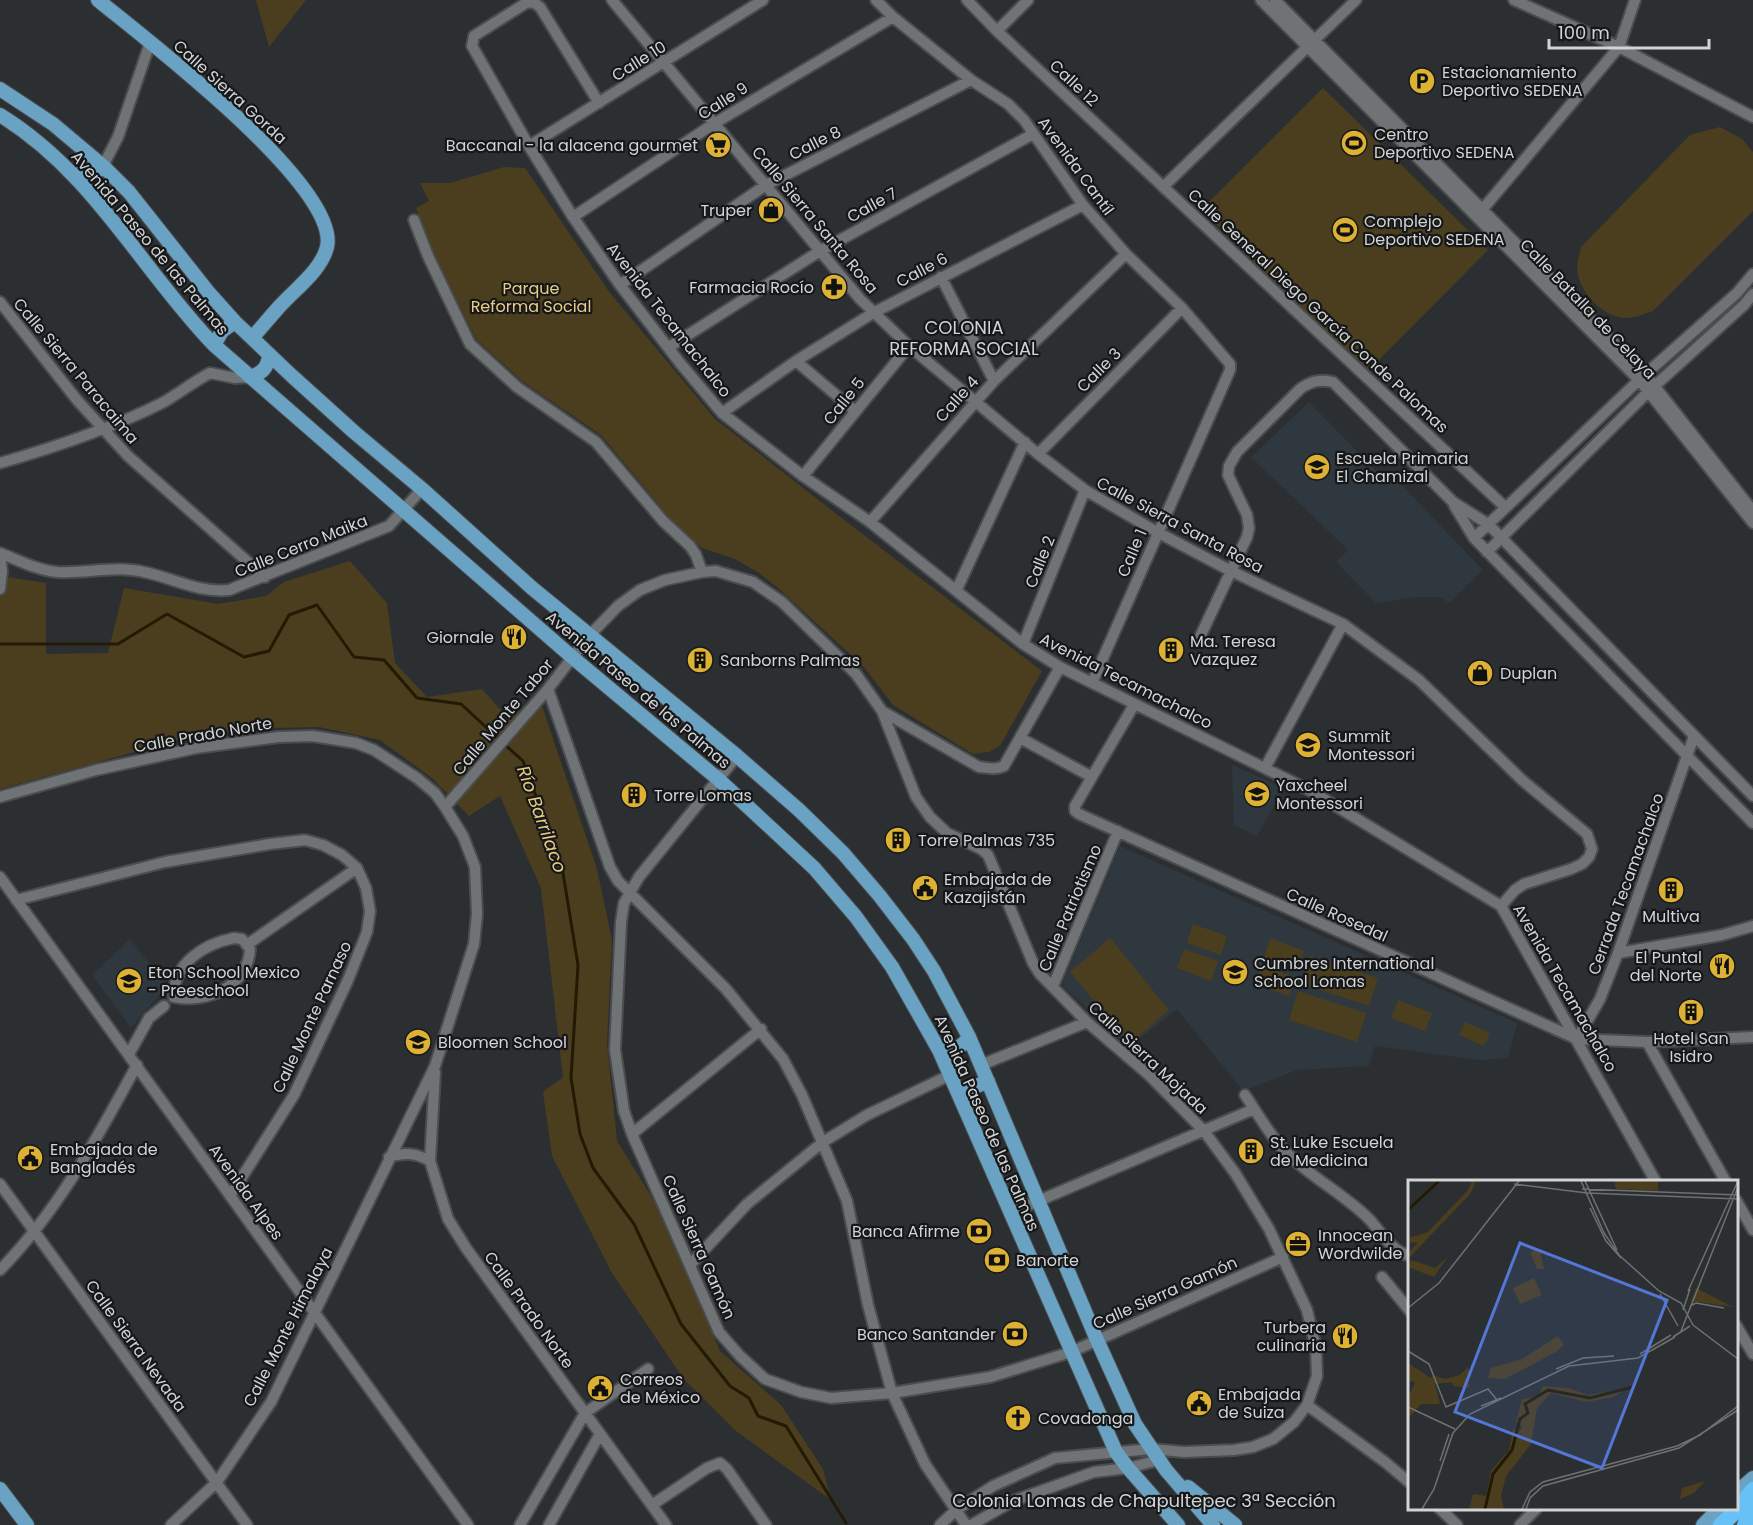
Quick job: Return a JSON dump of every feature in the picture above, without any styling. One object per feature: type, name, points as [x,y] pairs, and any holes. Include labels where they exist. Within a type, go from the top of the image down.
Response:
[{"type":"highway","points":[[1738,1506],[1753,1490]]},
{"type":"highway","points":[[1721,1525],[1735,1510]]},
{"type":"highway","points":[[1745,1525],[1753,1511]]},
{"type":"main road","name":"Calle Sierra Gorda","points":[[99,0],[208,91],[258,137],[299,183],[326,226],[327,245],[321,263],[252,338]]},
{"type":"main road","name":"Avenida Paseo de las Palmas","points":[[0,89],[53,124],[103,166],[129,192],[184,263],[235,322],[354,432],[589,636],[737,756],[843,852],[913,939],[934,971],[969,1037],[1097,1340],[1135,1424],[1159,1460],[1214,1525]]},
{"type":"main road","name":"Avenida Paseo de las Palmas","points":[[0,115],[49,150],[75,175],[118,226],[164,289],[214,345],[572,657],[718,779],[814,868],[856,917],[892,967],[939,1050],[1116,1452],[1178,1525]]},
{"type":"main road","points":[[75,175],[98,171],[103,166]]},
{"type":"main road","points":[[214,345],[222,331],[235,322]]},
{"type":"main road","points":[[250,377],[264,370],[269,363],[269,355]]},
{"type":"main road","points":[[939,1050],[948,1051],[961,1047],[969,1037]]},
{"type":"main road","points":[[959,1094],[988,1081]]},
{"type":"main road","name":"Avenida Paseo de las Palmas","points":[[1159,1460],[1235,1525]]},
{"type":"main road","points":[[1738,1492],[1753,1478]]},
{"type":"main road","points":[[0,1489],[27,1525]]},
{"type":"main road","points":[[1703,1525],[1719,1510]]},
{"type":"street","name":"Calle Sierra Santa Rosa","points":[[612,0],[873,313],[909,346],[1038,454],[1085,490],[1231,571],[1343,624],[1419,680],[1522,780],[1587,834],[1592,849],[1589,857],[1582,864],[1524,885],[1515,890],[1501,906]]},
{"type":"street","name":"Calle 10","points":[[529,146],[763,0]]},
{"type":"street","name":"Avenida Cantíl","points":[[876,0],[893,17],[971,80],[1008,104],[1024,120],[1083,205],[1126,254],[1182,308],[1227,358],[1230,370]]},
{"type":"street","name":"Calle 12","points":[[967,0],[997,31],[1163,186]]},
{"type":"street","points":[[997,31],[1028,0]]},
{"type":"street","name":"Calle Batalla de Celaya","points":[[1261,0],[1312,44],[1482,210],[1642,377],[1753,511]]},
{"type":"street","name":"Calle Batalla de Celaya","points":[[1275,0],[1312,44],[1642,377]]},
{"type":"street","points":[[1163,186],[1356,0]]},
{"type":"street","points":[[1514,0],[1619,47],[1753,117]]},
{"type":"street","points":[[1482,210],[1619,47],[1635,0]]},
{"type":"street","name":"Avenida Tecamachalco","points":[[599,103],[540,7],[533,2],[526,3],[474,36],[472,46],[573,217],[620,285],[722,413],[803,476],[870,522],[957,589],[1023,644],[1060,667],[1134,705],[1311,791],[1501,906],[1655,1180]]},
{"type":"street","name":"Calle 9","points":[[573,217],[716,123],[893,17]]},
{"type":"street","points":[[103,166],[118,137],[150,43]]},
{"type":"street","name":"Calle 8","points":[[620,285],[766,184],[971,80]]},
{"type":"street","name":"Calle 7","points":[[669,347],[820,251],[1033,134]]},
{"type":"street","name":"Calle General Diego García Conde Palomas","points":[[1163,186],[1505,507]]},
{"type":"street","name":"Calle 6","points":[[722,413],[796,361],[873,313],[1083,205]]},
{"type":"street","points":[[414,220],[428,256],[470,344],[516,387],[596,442],[663,521],[690,546],[702,572]]},
{"type":"street","name":"Calle 4","points":[[870,522],[994,381],[1126,254]]},
{"type":"street","points":[[1474,538],[1642,377],[1737,293],[1753,274]]},
{"type":"street","points":[[941,277],[994,381]]},
{"type":"street","points":[[1487,552],[1652,389],[1744,305],[1753,294]]},
{"type":"street","name":"Calle Sierra Paracaima","points":[[0,302],[102,430],[128,456],[265,577]]},
{"type":"street","name":"Calle 3","points":[[1038,454],[1182,308]]},
{"type":"street","name":"Calle 5","points":[[803,476],[909,346]]},
{"type":"street","points":[[796,361],[855,411]]},
{"type":"street","name":"Calle 1","points":[[1092,683],[1230,370]]},
{"type":"street","points":[[0,463],[102,430],[164,401],[210,374],[235,378],[250,377]]},
{"type":"street","points":[[1199,639],[1247,537],[1249,528],[1246,515],[1228,475],[1232,459],[1300,389],[1322,380],[1333,382],[1453,502],[1488,524],[1753,796]]},
{"type":"street","name":"Calle Batalla de Celaya","points":[[1652,389],[1753,524]]},
{"type":"street","points":[[957,589],[1025,442]]},
{"type":"street","name":"Calle Cerro Maika","points":[[0,554],[40,569],[58,572],[99,569],[143,571],[213,592],[229,590],[389,526],[422,489]]},
{"type":"street","name":"Calle 2","points":[[1023,644],[1085,490]]},
{"type":"street","points":[[1453,502],[1474,538],[1487,552],[1753,823]]},
{"type":"street","points":[[0,554],[2,571],[0,589]]},
{"type":"street","name":"Calle Sierra Mojada","points":[[702,572],[716,571],[753,582],[782,602],[856,674],[882,711],[916,797],[930,817],[947,833],[981,849],[988,855],[1033,963],[1040,974],[1087,1022],[1150,1076],[1204,1131],[1235,1173],[1269,1229],[1307,1310],[1316,1348],[1317,1376],[1307,1405],[1294,1422],[1273,1439],[1253,1447],[1184,1452],[1128,1468],[1094,1472],[1013,1501],[971,1525]]},
{"type":"street","name":"Calle Monte Tabor","points":[[445,807],[548,689],[589,636],[618,606],[640,590],[665,580],[702,572]]},
{"type":"street","points":[[1264,768],[1343,624]]},
{"type":"street","points":[[882,711],[979,766],[993,769],[1004,765],[1060,667]]},
{"type":"street","points":[[548,689],[610,867],[628,893],[702,963],[761,1029],[783,1059],[802,1095],[847,1201],[868,1305],[892,1393],[925,1464],[966,1525]]},
{"type":"street","name":"Calle Patriotismo","points":[[1053,986],[1118,831],[1075,810],[1075,806],[1134,705]]},
{"type":"street","name":"Calle Prado Norte","points":[[0,797],[96,771],[196,748],[279,737],[313,736],[356,743],[374,750],[417,778],[435,793],[463,836],[475,867],[477,914],[474,944],[435,1066],[389,1157]]},
{"type":"street","name":"Cerrada Tecamachalco","points":[[1577,1039],[1600,999],[1618,953],[1695,736]]},
{"type":"street","points":[[1020,738],[1092,777]]},
{"type":"street","points":[[628,893],[737,756]]},
{"type":"street","points":[[1722,790],[1736,778]]},
{"type":"street","name":"Calle Rosedal","points":[[1118,831],[1577,1039]]},
{"type":"street","points":[[16,900],[165,862],[293,841],[305,840],[323,845],[342,855],[357,868],[248,944]]},
{"type":"street","name":"Calle Monte Parnaso","points":[[230,1196],[294,1095],[348,980],[367,932],[370,911],[366,888],[357,868]]},
{"type":"street","name":"Avenida Alpes","points":[[0,877],[468,1525]]},
{"type":"street","name":"Calle Sierra Gamón","points":[[628,893],[621,922],[615,1050],[624,1111],[719,1332],[765,1379],[801,1392],[831,1398],[892,1393],[990,1377],[1071,1352],[1283,1257]]},
{"type":"street","points":[[1618,953],[1722,935],[1753,926]]},
{"type":"street","points":[[234,938],[242,939],[248,944],[249,961],[243,973],[231,984],[213,995],[199,999],[188,1000],[174,997],[174,986],[178,976],[186,962],[196,953],[210,945],[234,938]]},
{"type":"street","points":[[129,1054],[149,1018],[164,1006]]},
{"type":"street","points":[[981,1065],[1087,1022]]},
{"type":"street","points":[[632,1134],[761,1029]]},
{"type":"street","points":[[1577,1039],[1647,1042],[1753,1037]]},
{"type":"street","points":[[1647,1042],[1725,1180]]},
{"type":"street","points":[[0,1270],[34,1233],[74,1177],[136,1065]]},
{"type":"street","name":"Calle Prado Norte","points":[[435,1066],[430,1161],[448,1219],[666,1525]]},
{"type":"street","points":[[690,1265],[747,1204],[823,1142],[867,1114],[950,1075]]},
{"type":"street","points":[[1245,1095],[1279,1146],[1357,1208],[1398,1251],[1408,1255]]},
{"type":"street","points":[[1010,1213],[1254,1109]]},
{"type":"street","points":[[389,1157],[398,1154],[418,1154],[430,1161]]},
{"type":"street","name":"Calle Monte Himalaya","points":[[171,1525],[217,1482],[271,1401],[389,1157]]},
{"type":"street","name":"Calle Sierra Nevada","points":[[0,1184],[247,1525]]},
{"type":"street","points":[[1738,1202],[1753,1230]]},
{"type":"street","points":[[1382,1277],[1408,1309]]},
{"type":"street","points":[[1738,1327],[1753,1354]]},
{"type":"street","points":[[520,1525],[585,1413],[648,1369]]},
{"type":"street","points":[[1307,1405],[1408,1481]]},
{"type":"street","points":[[549,1525],[600,1434]]},
{"type":"street","name":"Calle Sierra Mojada","points":[[940,1525],[956,1510],[993,1486],[1055,1458],[1116,1452],[1159,1460]]},
{"type":"street","points":[[652,1505],[707,1468],[720,1463],[727,1469],[766,1525]]},
{"type":"street","points":[[1440,1510],[1457,1525]]},
{"type":"street","points":[[1520,1525],[1536,1510]]},
{"type":"shaded area","points":[[1309,402],[1387,482],[1393,477],[1398,481],[1483,570],[1449,603],[1441,597],[1417,597],[1376,603],[1336,562],[1348,550],[1251,457]]},
{"type":"shaded area","name":"Yaxcheel Montessori","points":[[1232,765],[1284,788],[1257,836],[1234,825]]},
{"type":"shaded area","name":"Cumbres International School Lomas","points":[[1120,846],[1517,1023],[1508,1058],[1480,1060],[1375,1046],[1369,1066],[1297,1070],[1243,1091],[1177,1009],[1129,1047],[1062,985]]},
{"type":"shaded area","name":"Eton School Mexico - Preeschool","points":[[130,939],[167,986],[131,1028],[92,975]]},
{"type":"green space","points":[[256,0],[306,0],[269,47]]},
{"type":"green space","name":"Complejo Deportivo SEDENA","points":[[1323,88],[1488,250],[1364,375],[1202,209]]},
{"type":"green space","points":[[1720,127],[1742,139],[1753,152],[1753,211],[1653,311],[1625,318],[1609,314],[1595,304],[1580,283],[1577,268],[1581,247],[1690,135]]},
{"type":"green space","name":"Parque Reforma Social","points":[[504,167],[525,168],[610,293],[715,419],[1042,671],[1000,746],[989,752],[973,754],[893,705],[864,667],[779,589],[759,573],[735,559],[702,548],[668,516],[601,435],[522,381],[476,339],[434,254],[416,208],[429,201],[420,183],[450,183]]},
{"type":"green space","points":[[350,561],[387,603],[395,663],[427,697],[482,689],[506,716],[541,703],[597,869],[612,940],[607,1043],[617,1141],[653,1199],[720,1351],[781,1405],[823,1469],[831,1500],[736,1431],[683,1378],[612,1273],[552,1156],[543,1092],[563,1077],[541,888],[500,796],[469,816],[433,779],[380,740],[319,727],[266,728],[200,734],[0,789],[0,576],[46,583],[46,654],[108,653],[124,588],[218,604],[266,596],[284,582]]},
{"type":"green space","points":[[1193,924],[1227,936],[1221,955],[1187,943]]},
{"type":"green space","points":[[1110,938],[1169,1010],[1130,1044],[1070,972]]},
{"type":"green space","points":[[1270,938],[1304,951],[1298,970],[1264,957]]},
{"type":"green space","points":[[1184,949],[1218,961],[1211,981],[1177,968]]},
{"type":"green space","points":[[1310,956],[1378,978],[1369,1006],[1301,984]]},
{"type":"green space","points":[[1261,965],[1295,977],[1289,996],[1255,984]]},
{"type":"green space","points":[[1298,991],[1366,1013],[1357,1042],[1289,1020]]},
{"type":"green space","points":[[1398,1000],[1432,1013],[1425,1031],[1391,1018]]},
{"type":"green space","points":[[1465,1022],[1490,1033],[1484,1046],[1459,1035]]},
{"type":"waterway","name":"Río Barrilaco","points":[[0,644],[118,644],[167,614],[244,657],[269,651],[289,615],[317,605],[354,657],[384,660],[417,698],[461,704],[500,740]]},
{"type":"waterway","name":"Río Barrilaco","points":[[504,744],[523,761],[562,867],[578,965],[571,1078],[580,1134],[593,1168],[634,1224],[681,1324],[730,1386],[749,1398],[758,1416],[786,1426],[846,1523]]},
{"type":"place","name":"Estacionamiento Deportivo SEDENA","points":[[1422,81]]},
{"type":"place","name":"Centro Deportivo SEDENA","points":[[1354,143]]},
{"type":"place","name":"Baccanal - la alacena gourmet","points":[[718,145]]},
{"type":"place","name":"Truper","points":[[771,210]]},
{"type":"place","name":"Complejo Deportivo SEDENA","points":[[1345,230]]},
{"type":"place","name":"Farmacia Rocío","points":[[834,287]]},
{"type":"place","name":"Escuela Primaria El Chamizal","points":[[1317,467]]},
{"type":"place","name":"Giornale","points":[[514,637]]},
{"type":"place","name":"Ma. Teresa Vazquez","points":[[1171,650]]},
{"type":"place","name":"Sanborns Palmas","points":[[700,660]]},
{"type":"place","name":"Duplan","points":[[1480,673]]},
{"type":"place","name":"Summit Montessori","points":[[1308,745]]},
{"type":"place","name":"Yaxcheel Montessori","points":[[1257,794]]},
{"type":"place","name":"Torre Lomas","points":[[634,795]]},
{"type":"place","name":"Torre Palmas 735","points":[[898,840]]},
{"type":"place","name":"Embajada de Kazajistán","points":[[925,888]]},
{"type":"place","name":"Multiva","points":[[1671,890]]},
{"type":"place","name":"El Puntal del Norte","points":[[1722,966]]},
{"type":"place","name":"Cumbres International School Lomas","points":[[1235,972]]},
{"type":"place","name":"Eton School Mexico - Preeschool","points":[[129,981]]},
{"type":"place","name":"Hotel San Isidro","points":[[1691,1012]]},
{"type":"place","name":"Bloomen School","points":[[418,1042]]},
{"type":"place","name":"St. Luke Escuela de Medicina","points":[[1251,1151]]},
{"type":"place","name":"Embajada de Bangladés","points":[[30,1158]]},
{"type":"place","name":"Banca Afirme","points":[[979,1231]]},
{"type":"place","name":"Innocean Wordwilde","points":[[1298,1244]]},
{"type":"place","name":"Banorte","points":[[997,1260]]},
{"type":"place","name":"Banco Santander","points":[[1015,1334]]},
{"type":"place","name":"Turbera culinaria","points":[[1345,1336]]},
{"type":"place","name":"Correos de México","points":[[600,1388]]},
{"type":"place","name":"Embajada de Suiza","points":[[1199,1403]]},
{"type":"place","name":"Covadonga","points":[[1018,1418]]},
{"type":"district","name":"COLONIA REFORMA SOCIAL","points":[[964,337]]},
{"type":"district","name":"Colonia Lomas de Chapultepec 3ª Sección","points":[[1144,1500]]}]
